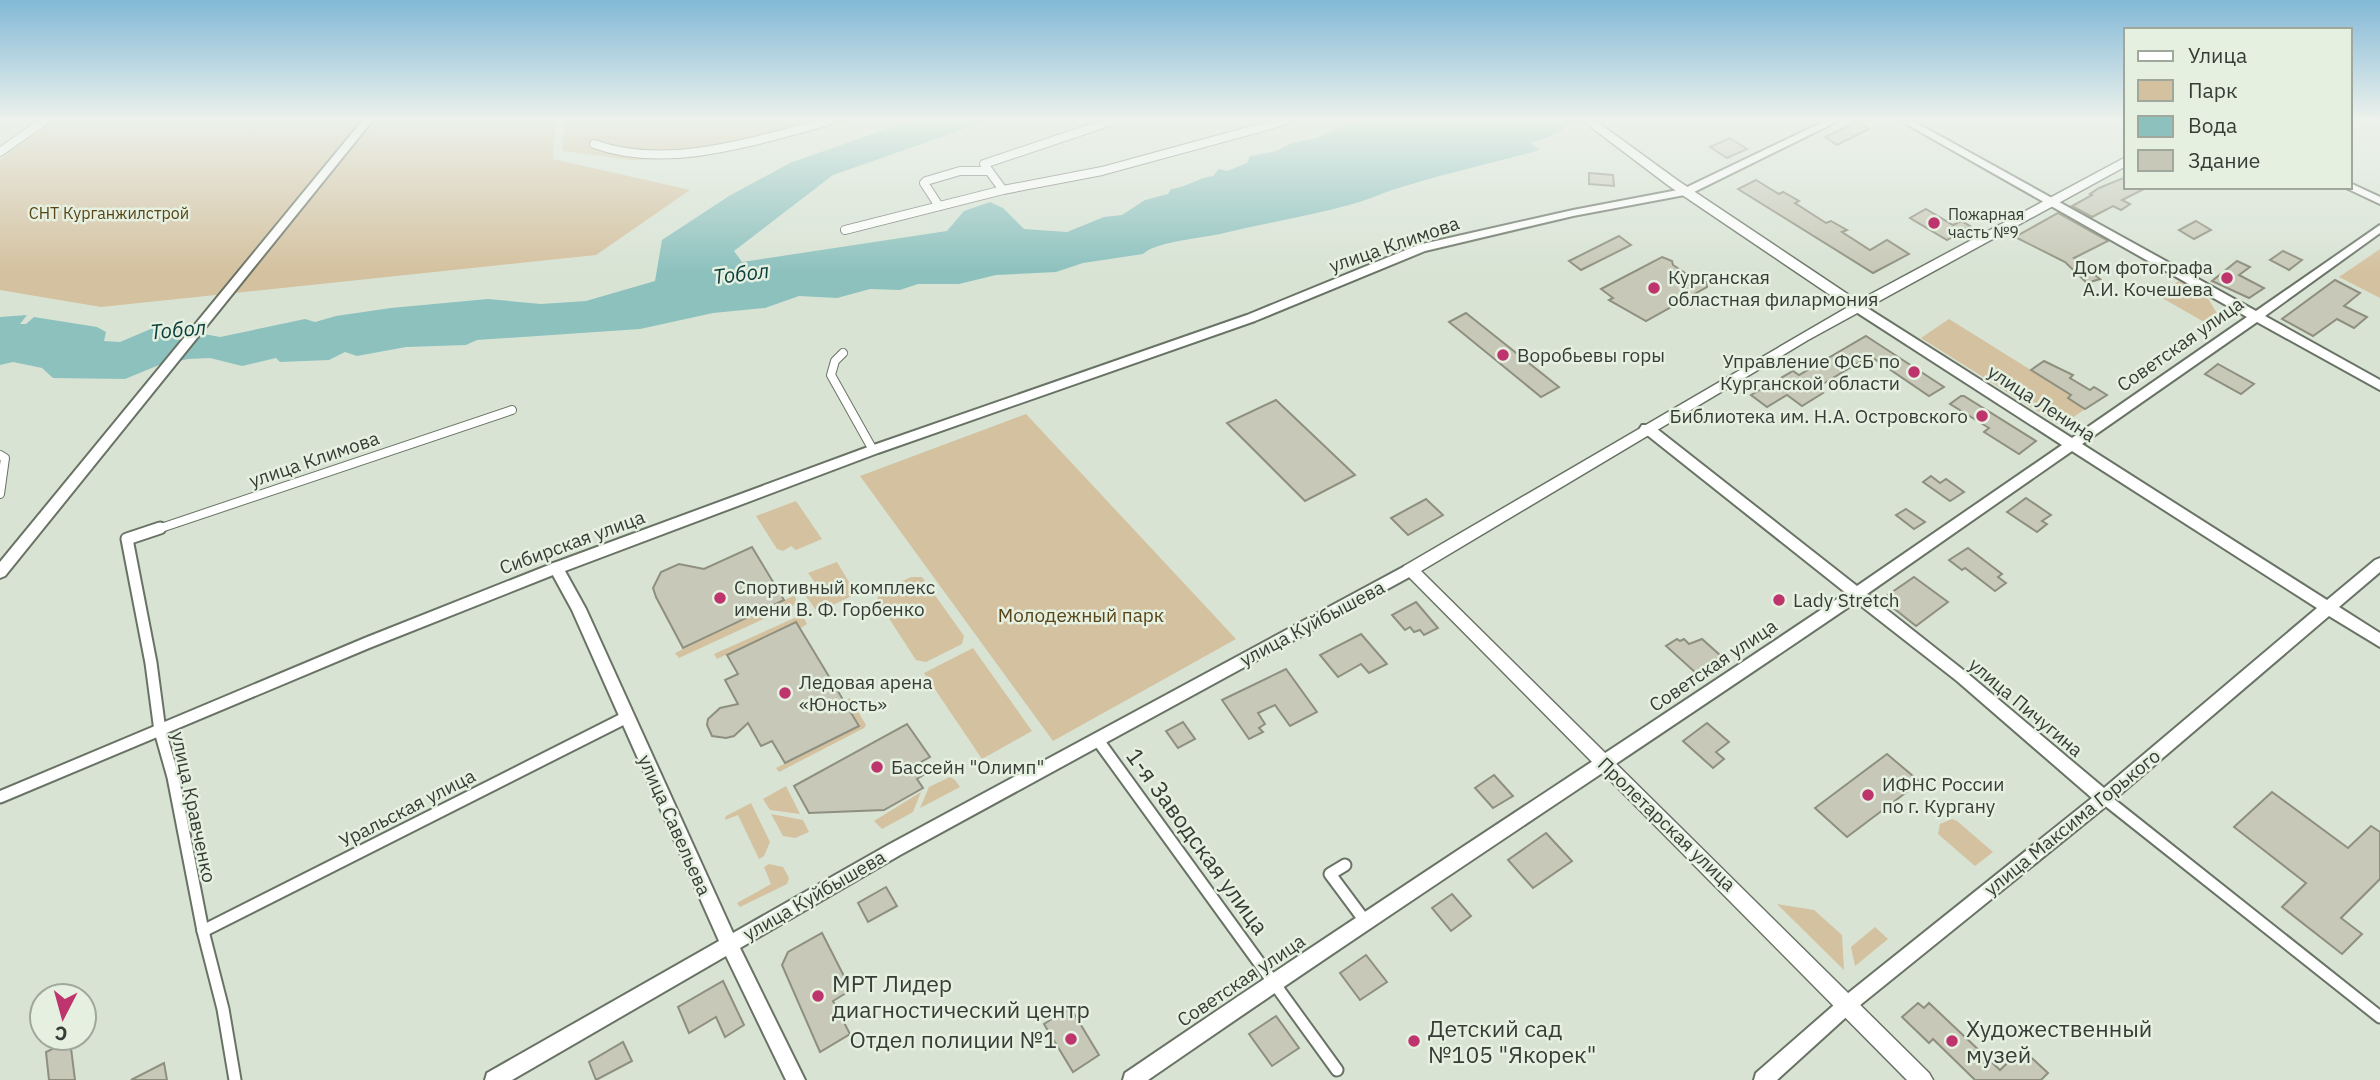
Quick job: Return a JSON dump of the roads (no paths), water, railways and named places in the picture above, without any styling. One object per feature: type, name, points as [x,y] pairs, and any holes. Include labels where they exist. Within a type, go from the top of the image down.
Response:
[{"type":"main road","name":"улица Ленина","points":[[1658,171],[1857,307]]},
{"type":"main road","name":"улица Куйбышева","points":[[1410,570],[1647,428],[1857,307],[2108,171]]},
{"type":"main road","name":"Пролетарская улица","points":[[1410,570],[1922,1080]]},
{"type":"street","points":[[0,572],[325,171]]},
{"type":"street","points":[[939,206],[924,183],[959,171]]},
{"type":"street","points":[[990,171],[1003,190]]},
{"type":"street","points":[[845,230],[1003,190],[1104,171]]},
{"type":"street","name":"улица Климова","points":[[1167,346],[1251,318],[1422,248],[1573,213],[1686,192],[1729,171]]},
{"type":"street","points":[[1996,171],[2380,386]]},
{"type":"street","points":[[2352,187],[2380,201]]},
{"type":"street","name":"Советская улица","points":[[1132,1080],[1275,981],[1605,764],[1855,595],[2380,228]]},
{"type":"street","name":"улица Ленина","points":[[1857,307],[2380,641]]},
{"type":"street","name":"Сибирская улица","points":[[0,797],[437,614],[556,568],[873,450],[1167,346]]},
{"type":"street","points":[[843,353],[835,361],[831,375],[873,450]]},
{"type":"street","name":"улица Климова","points":[[127,540],[512,410]]},
{"type":"street","name":"улица Пичугина","points":[[1647,428],[1962,677],[2104,799],[2380,1017]]},
{"type":"street","points":[[0,455],[5,458],[0,494]]},
{"type":"street","name":"улица Кравченко","points":[[127,540],[151,663],[160,731],[173,777],[203,931],[223,1009],[235,1080]]},
{"type":"street","name":"улица Максима Горького","points":[[1763,1080],[1848,1004],[2104,799],[2380,564]]},
{"type":"street","name":"улица Савельева","points":[[556,568],[579,609],[729,944],[796,1080]]},
{"type":"street","name":"улица Куйбышева","points":[[494,1080],[729,944],[1097,739],[1410,570]]},
{"type":"street","name":"Уральская улица","points":[[203,931],[627,717]]},
{"type":"street","name":"1-я Заводская улица","points":[[1097,739],[1338,1070]]},
{"type":"street","points":[[1345,865],[1330,874],[1365,921]]},
{"type":"water","name":"Тобол","points":[[774,171],[843,171],[833,175],[734,251],[742,262],[947,231],[964,211],[990,202],[1003,208],[1024,229],[1067,232],[1104,217],[1122,215],[1145,200],[1168,194],[1171,189],[1213,176],[1217,171],[1457,171],[1334,209],[1169,243],[1143,254],[1083,263],[1056,272],[996,275],[959,284],[918,284],[900,290],[870,289],[837,298],[799,296],[765,308],[713,313],[640,329],[477,340],[466,345],[406,347],[357,356],[345,352],[329,360],[280,362],[276,358],[242,366],[210,358],[188,359],[159,365],[125,379],[53,378],[42,368],[13,362],[0,365],[0,317],[27,315],[20,324],[26,324],[34,317],[97,327],[106,332],[104,341],[120,342],[153,328],[163,333],[172,328],[220,337],[305,319],[315,322],[391,308],[488,299],[541,304],[586,301],[655,281],[662,240],[729,196]]},
{"type":"place","name":"Пожарная часть №9","points":[[1934,223]]},
{"type":"place","name":"Дом фотографа А.И. Кочешева","points":[[2227,278]]},
{"type":"place","name":"Курганская областная филармония","points":[[1654,288]]},
{"type":"place","name":"Воробьевы горы","points":[[1503,355]]},
{"type":"place","name":"Управление ФСБ по Курганской области","points":[[1914,372]]},
{"type":"place","name":"Библиотека им. Н.А. Островского","points":[[1982,416]]},
{"type":"place","name":"Спортивный комплекс имени В. Ф. Горбенко","points":[[720,598]]},
{"type":"place","name":"Lady Stretch","points":[[1779,600]]},
{"type":"place","name":"Ледовая арена «Юность»","points":[[785,693]]},
{"type":"place","name":"Бассейн \"Олимп\"","points":[[877,767]]},
{"type":"place","name":"ИФНС России по г. Кургану","points":[[1868,795]]},
{"type":"place","name":"МРТ Лидер диагностический центр","points":[[818,996]]},
{"type":"place","name":"Отдел полиции №1","points":[[1071,1039]]},
{"type":"place","name":"Детский сад №105 \"Якорек\"","points":[[1414,1041]]},
{"type":"place","name":"Художественный музей","points":[[1952,1041]]},
{"type":"park label","name":"СНТ Курганжилстрой","points":[[109,213]]},
{"type":"park label","name":"Молодежный парк","points":[[1081,615]]}]
